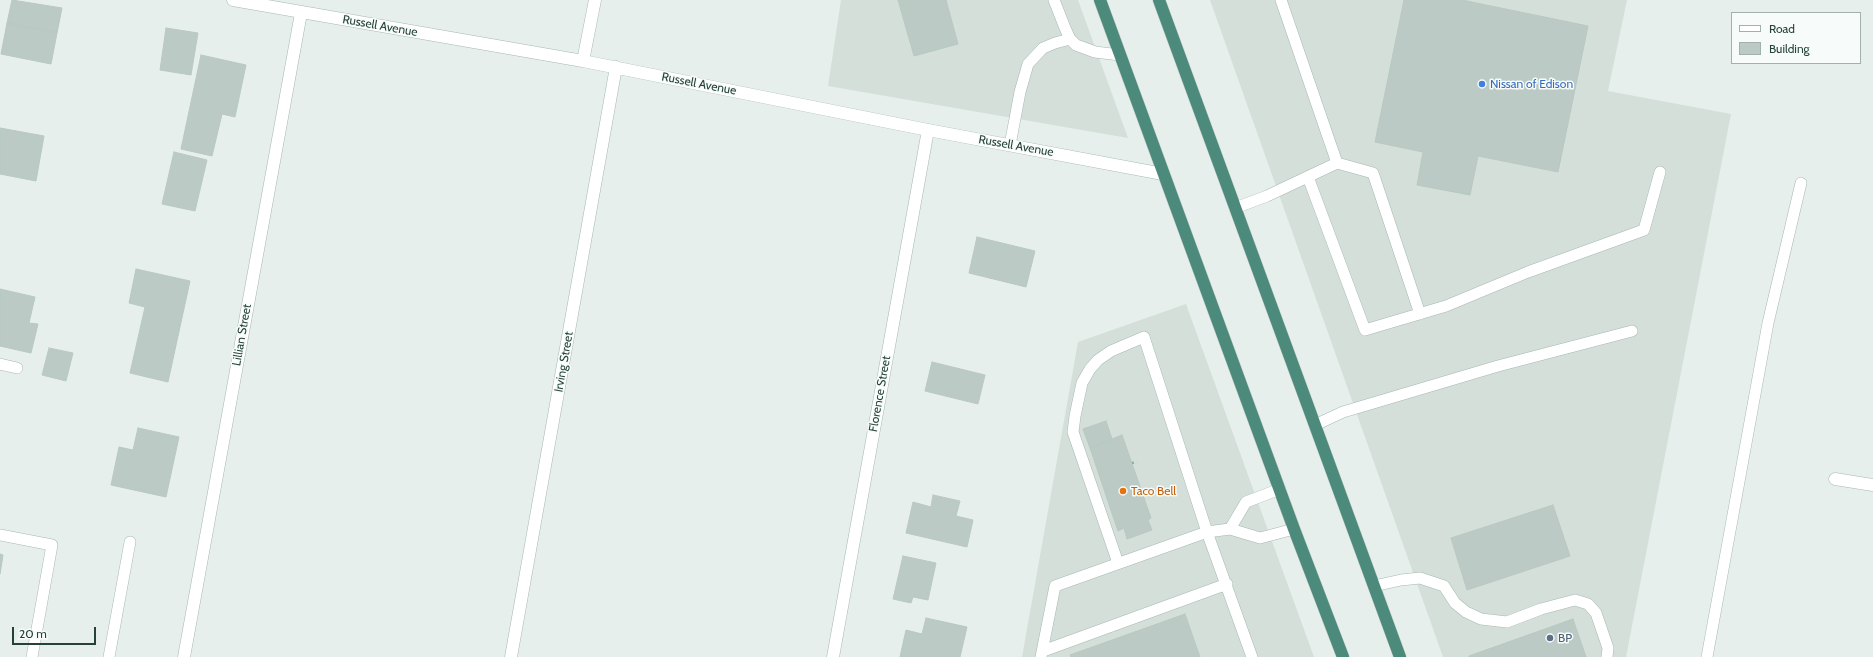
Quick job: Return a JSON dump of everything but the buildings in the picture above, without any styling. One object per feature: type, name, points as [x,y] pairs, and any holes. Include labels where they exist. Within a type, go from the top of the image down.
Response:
[{"type":"highway","points":[[1100,0],[1163,174],[1343,657]]},
{"type":"highway","points":[[1159,0],[1400,657]]},
{"type":"street","name":"Russell Avenue","points":[[233,0],[616,67],[928,130],[1163,174]]},
{"type":"street","points":[[583,61],[594,0]]},
{"type":"street","name":"Lillian Street","points":[[184,657],[301,13]]},
{"type":"street","name":"Irving Street","points":[[511,657],[616,67]]},
{"type":"street","name":"Florence Street","points":[[833,657],[928,130]]},
{"type":"street","points":[[1835,479],[1873,485]]},
{"type":"lane","points":[[1054,0],[1070,39],[1076,45],[1086,50],[1120,55]]},
{"type":"lane","points":[[1281,0],[1337,163]]},
{"type":"lane","points":[[1010,145],[1020,92],[1028,64],[1043,48],[1070,39]]},
{"type":"lane","points":[[1235,208],[1267,196],[1337,163],[1373,173],[1420,314]]},
{"type":"lane","points":[[1308,177],[1365,330],[1446,306],[1528,272],[1644,230],[1660,172]]},
{"type":"lane","points":[[1707,657],[1768,323],[1801,182]]},
{"type":"lane","points":[[1315,424],[1343,412],[1498,366],[1632,331]]},
{"type":"lane","points":[[1118,563],[1073,432],[1082,383],[1090,369],[1098,360],[1111,351],[1144,336],[1207,532],[1227,584],[1252,657]]},
{"type":"lane","points":[[0,364],[17,368]]},
{"type":"lane","points":[[1230,529],[1246,502],[1280,489]]},
{"type":"lane","points":[[1042,654],[1055,586],[1207,532],[1230,529],[1260,538],[1294,528]]},
{"type":"lane","points":[[0,535],[52,545],[32,657]]},
{"type":"lane","points":[[109,657],[130,542]]},
{"type":"lane","points":[[1374,586],[1401,580],[1420,578],[1444,586],[1455,602],[1466,612],[1481,619],[1507,622],[1575,600],[1588,604],[1596,614],[1608,648],[1607,657]]},
{"type":"lane","points":[[1042,654],[1227,584]]},
{"type":"path","points":[[1132,463],[1137,462]]},
{"type":"shaded area","points":[[841,0],[1078,0],[1128,138],[828,86]]},
{"type":"shaded area","points":[[1210,0],[1627,0],[1608,91],[1731,114],[1626,657],[1443,657]]},
{"type":"shaded area","points":[[1186,304],[1314,657],[1022,657],[1078,342]]},
{"type":"place","name":"Nissan of Edison","points":[[1482,84]]},
{"type":"place","name":"Taco Bell","points":[[1123,491]]},
{"type":"place","name":"BP","points":[[1550,638]]}]
